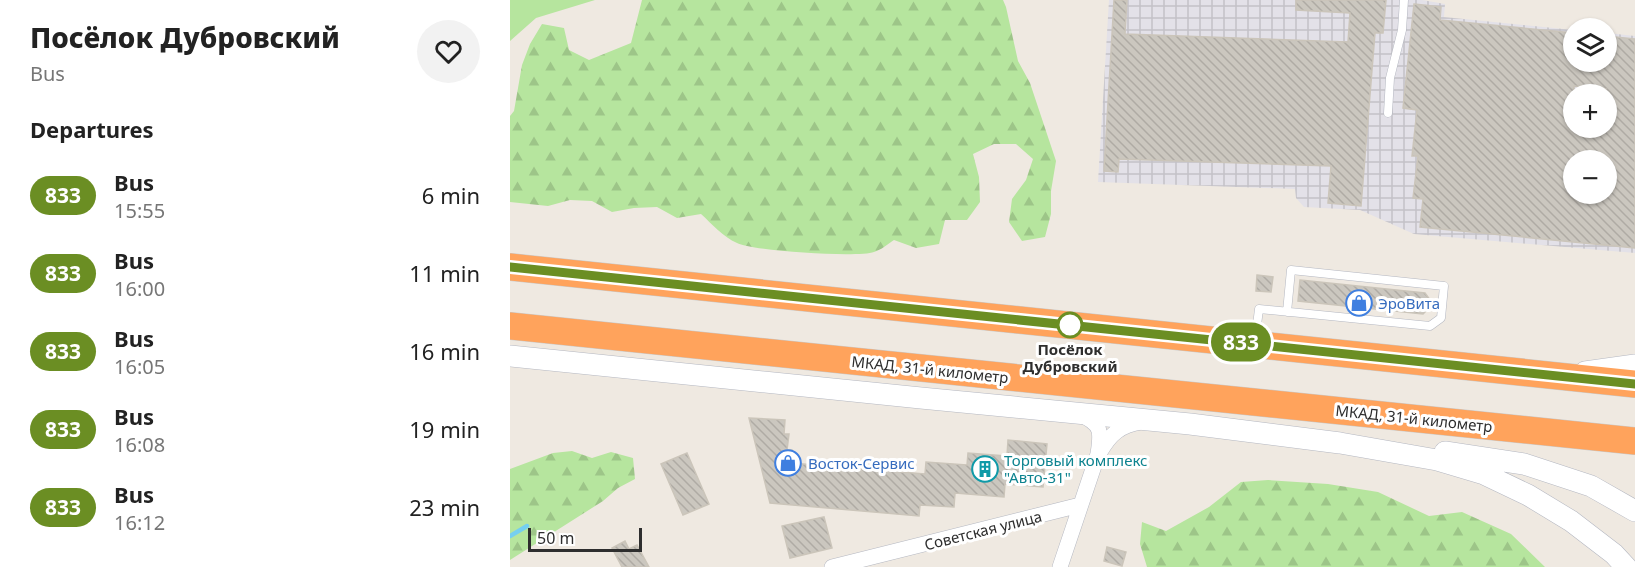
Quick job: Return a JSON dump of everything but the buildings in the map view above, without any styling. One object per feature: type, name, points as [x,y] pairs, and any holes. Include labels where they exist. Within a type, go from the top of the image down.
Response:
[{"type":"highway","points":[[510,267],[1635,384]]},
{"type":"highway","name":"МКАД, 31-й километр","points":[[510,326],[1635,441]]},
{"type":"main road","points":[[510,357],[1190,423],[1340,443],[1437,460],[1484,474],[1528,495],[1571,521],[1626,567]]},
{"type":"main road","points":[[1560,376],[1635,364]]},
{"type":"main road","points":[[1340,443],[1458,453],[1524,464],[1591,486],[1635,511]]},
{"type":"street","points":[[1060,567],[1098,454],[1101,436],[1092,420],[1078,413]]},
{"type":"street","points":[[1098,454],[1108,437],[1117,430],[1131,424],[1151,420]]},
{"type":"street","name":"Советская улица","points":[[832,567],[1080,506]]},
{"type":"lane","points":[[1388,112],[1390,78],[1402,30],[1404,0]]},
{"type":"lane","points":[[1255,344],[1259,309],[1287,312],[1430,326],[1441,318],[1444,286],[1291,270],[1287,312]]},
{"type":"shaded area","points":[[1109,0],[1422,0],[1445,4],[1444,17],[1563,29],[1563,72],[1617,72],[1617,34],[1635,36],[1635,253],[1414,234],[1360,210],[1304,207],[1296,198],[1295,189],[1098,182]]},
{"type":"green space","points":[[510,0],[595,0],[536,18],[510,41]]},
{"type":"green space","points":[[642,0],[1003,0],[1018,61],[1030,83],[1056,161],[1051,191],[1051,214],[1045,237],[1022,241],[1009,222],[1012,199],[1026,180],[1033,159],[1016,144],[994,144],[973,154],[979,177],[980,202],[967,220],[945,220],[939,244],[916,248],[894,240],[877,251],[864,254],[783,251],[747,246],[722,234],[701,214],[677,218],[657,207],[612,212],[592,201],[570,200],[548,206],[510,202],[510,116],[514,111],[522,65],[530,44],[542,24],[564,28],[569,50],[589,60],[631,43]]},
{"type":"green space","points":[[572,451],[592,458],[611,452],[633,458],[635,479],[510,560],[510,469],[553,453]]},
{"type":"green space","points":[[1268,480],[1328,484],[1378,492],[1429,516],[1462,512],[1511,534],[1545,567],[1147,567],[1140,544],[1142,522],[1166,531],[1209,507],[1241,482]]},
{"type":"waterway","points":[[510,536],[527,526]]},
{"type":"bus line","name":"833","points":[[510,267],[1635,384]]},
{"type":"place","name":"ЭроВита","points":[[1359,303]]},
{"type":"place","name":"Посёлок Дубровский","points":[[1070,325]]},
{"type":"place","name":"Восток-Сервис","points":[[788,463]]},
{"type":"place","name":"Торговый комплекс \"Авто-31\"","points":[[985,469]]}]
